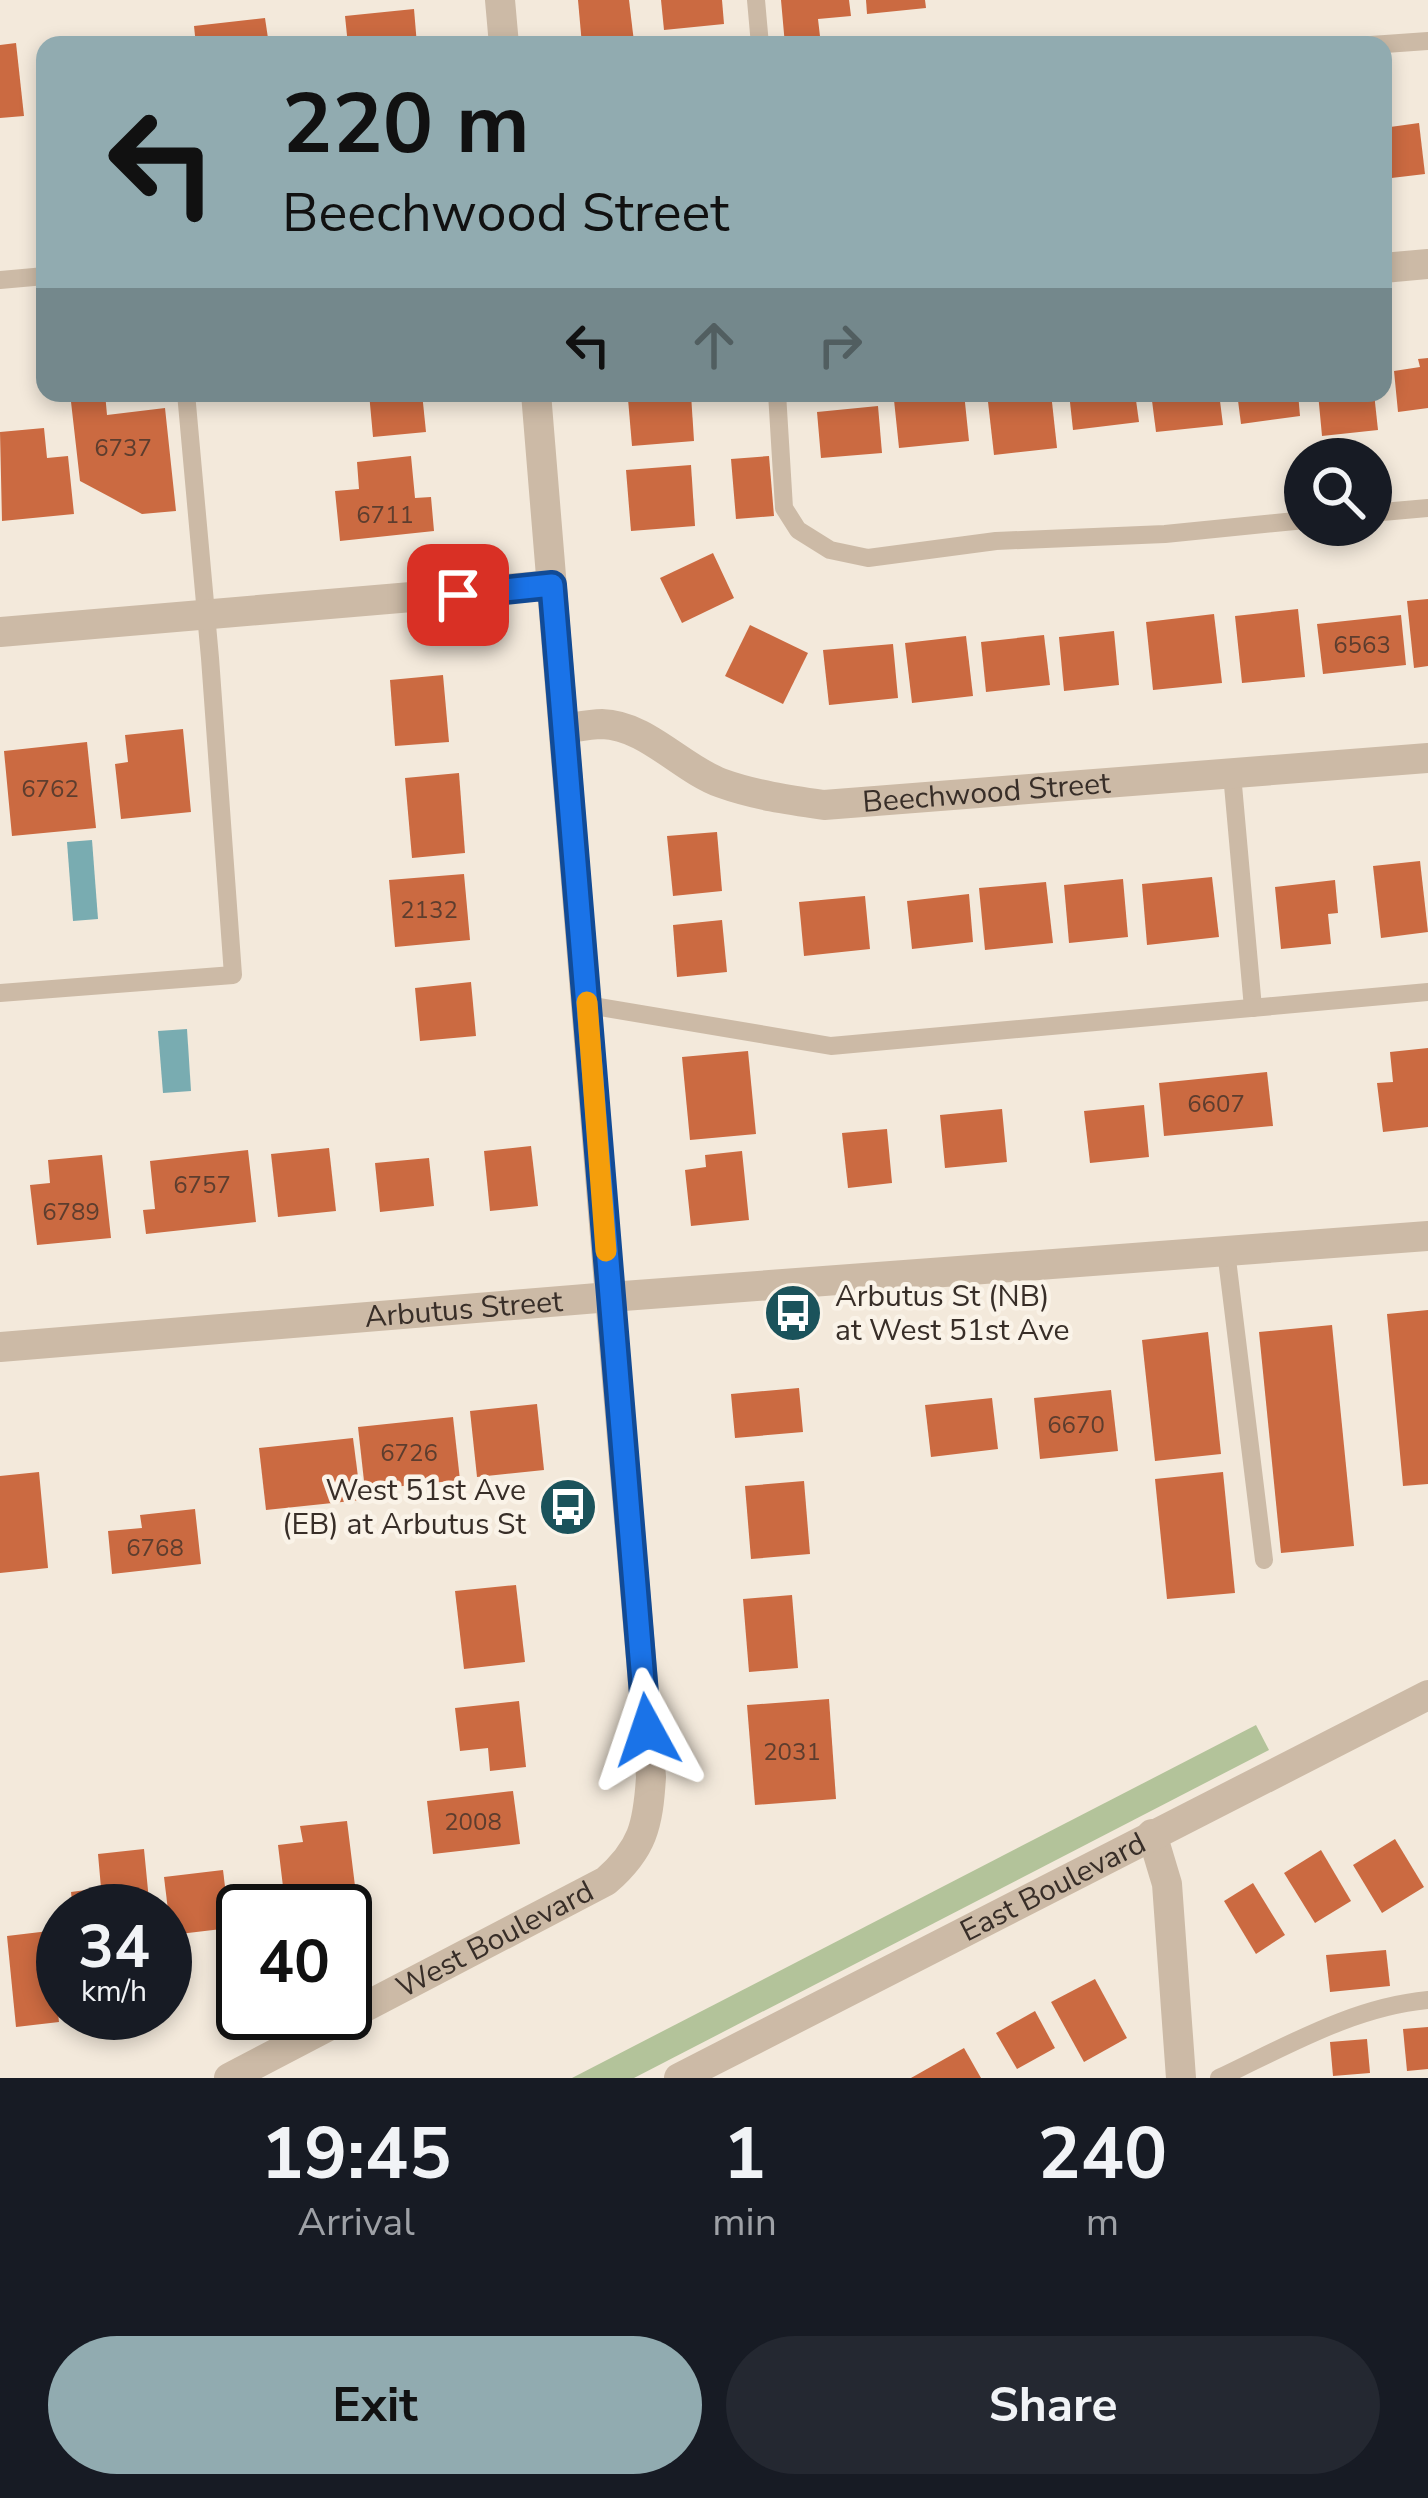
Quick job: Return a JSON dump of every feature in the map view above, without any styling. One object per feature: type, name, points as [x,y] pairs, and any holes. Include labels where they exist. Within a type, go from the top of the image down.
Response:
[{"type":"street","points":[[500,0],[503,36]]},
{"type":"street","points":[[1392,267],[1428,264]]},
{"type":"street","points":[[537,402],[610,1297]]},
{"type":"street","points":[[0,632],[552,585]]},
{"type":"street","name":"Beechwood Street","points":[[564,729],[618,727],[717,782],[824,806],[1428,758]]},
{"type":"street","name":"Arbutus Street","points":[[0,1347],[1428,1236]]},
{"type":"street","name":"West Boulevard","points":[[229,2078],[606,1881],[629,1861],[642,1839],[651,1778],[610,1297]]},
{"type":"street","name":"East Boulevard","points":[[679,2078],[1428,1695]]},
{"type":"street","points":[[1152,1834],[1167,1884],[1181,2078]]},
{"type":"lane","points":[[756,0],[759,36]]},
{"type":"lane","points":[[1392,43],[1428,40]]},
{"type":"lane","points":[[0,280],[36,277]]},
{"type":"lane","points":[[0,993],[232,975],[187,402]]},
{"type":"lane","points":[[778,402],[784,508],[798,530],[830,550],[868,558],[996,541],[1165,534],[1284,522]]},
{"type":"lane","points":[[1392,511],[1428,508]]},
{"type":"lane","points":[[1232,775],[1253,1008]]},
{"type":"lane","points":[[588,1005],[832,1046],[1428,992]]},
{"type":"lane","points":[[1226,1251],[1264,1560]]},
{"type":"lane","points":[[1219,2078],[1351,2016],[1428,2000]]},
{"type":"green space","points":[[1256,1725],[1269,1750],[634,2078],[572,2078]]},
{"type":"water","points":[[92,840],[98,919],[73,921],[67,842]]},
{"type":"water","points":[[187,1029],[191,1091],[163,1093],[158,1031]]},
{"type":"building","points":[[578,0],[629,0],[633,36],[581,36]]},
{"type":"building","points":[[661,0],[722,0],[724,24],[664,30]]},
{"type":"building","points":[[781,0],[849,0],[851,16],[818,19],[820,36],[784,36]]},
{"type":"building","points":[[866,0],[925,0],[926,8],[867,14]]},
{"type":"building","points":[[414,9],[416,36],[347,36],[345,16]]},
{"type":"building","points":[[265,18],[268,36],[195,36],[194,26]]},
{"type":"building","points":[[16,43],[24,116],[0,118],[0,45]]},
{"type":"building","points":[[1419,123],[1425,174],[1392,178],[1392,127]]},
{"type":"building","points":[[1428,358],[1428,408],[1398,412],[1394,371],[1420,367],[1418,359]]},
{"type":"building","points":[[71,402],[106,402],[107,415],[165,408],[176,511],[142,514],[80,481]]},
{"type":"building","points":[[370,402],[423,402],[426,432],[373,437]]},
{"type":"building","points":[[628,402],[692,402],[694,441],[632,446]]},
{"type":"building","points":[[894,402],[965,402],[969,441],[899,448]]},
{"type":"building","points":[[988,402],[1052,402],[1057,448],[994,455]]},
{"type":"building","points":[[1070,402],[1136,402],[1139,422],[1073,430]]},
{"type":"building","points":[[1152,402],[1220,402],[1223,425],[1156,432]]},
{"type":"building","points":[[1238,402],[1299,402],[1300,416],[1241,424]]},
{"type":"building","points":[[1319,402],[1375,402],[1378,430],[1322,436]]},
{"type":"building","points":[[878,406],[882,453],[821,458],[817,412]]},
{"type":"building","points":[[44,428],[47,458],[68,456],[74,514],[2,521],[0,432]]},
{"type":"building","points":[[411,456],[415,498],[431,497],[434,531],[340,541],[335,491],[359,489],[357,462]]},
{"type":"building","points":[[769,456],[774,516],[736,519],[731,459]]},
{"type":"building","points":[[691,465],[695,526],[631,531],[626,470]]},
{"type":"building","points":[[713,553],[734,598],[682,623],[660,578]]},
{"type":"building","points":[[1428,599],[1428,666],[1414,668],[1407,601]]},
{"type":"building","points":[[1298,609],[1305,677],[1242,683],[1235,616]]},
{"type":"building","points":[[1214,614],[1222,683],[1153,690],[1146,622]]},
{"type":"building","points":[[1401,615],[1406,665],[1323,674],[1317,624]]},
{"type":"building","points":[[750,625],[808,653],[783,704],[725,676]]},
{"type":"building","points":[[1114,631],[1119,685],[1064,691],[1059,637]]},
{"type":"building","points":[[1044,635],[1050,685],[986,692],[981,642]]},
{"type":"building","points":[[966,636],[973,696],[912,703],[905,643]]},
{"type":"building","points":[[893,644],[898,698],[829,705],[823,650]]},
{"type":"building","points":[[443,675],[449,742],[395,746],[390,680]]},
{"type":"building","points":[[183,729],[191,812],[121,819],[115,764],[128,762],[125,735]]},
{"type":"building","points":[[87,742],[96,828],[12,836],[4,751]]},
{"type":"building","points":[[459,773],[465,853],[412,858],[405,778]]},
{"type":"building","points":[[717,832],[722,891],[673,896],[667,836]]},
{"type":"building","points":[[1420,861],[1428,932],[1381,938],[1373,866]]},
{"type":"building","points":[[464,874],[470,940],[395,947],[389,880]]},
{"type":"building","points":[[1212,877],[1219,937],[1147,945],[1142,884]]},
{"type":"building","points":[[1123,879],[1128,937],[1069,943],[1064,885]]},
{"type":"building","points":[[1335,880],[1338,913],[1328,914],[1331,944],[1281,949],[1275,887]]},
{"type":"building","points":[[1046,882],[1053,943],[985,950],[979,888]]},
{"type":"building","points":[[969,894],[973,942],[912,949],[907,901]]},
{"type":"building","points":[[865,896],[870,949],[804,956],[799,902]]},
{"type":"building","points":[[722,920],[727,972],[677,977],[673,925]]},
{"type":"building","points":[[471,982],[476,1036],[420,1041],[415,988]]},
{"type":"building","points":[[1428,1048],[1428,1127],[1383,1132],[1377,1083],[1393,1082],[1390,1052]]},
{"type":"building","points":[[748,1051],[756,1134],[690,1140],[682,1057]]},
{"type":"building","points":[[1267,1072],[1273,1126],[1164,1136],[1159,1083]]},
{"type":"building","points":[[1144,1105],[1149,1157],[1090,1163],[1084,1111]]},
{"type":"building","points":[[1002,1109],[1007,1162],[945,1168],[940,1115]]},
{"type":"building","points":[[887,1129],[892,1183],[848,1188],[842,1133]]},
{"type":"building","points":[[531,1146],[538,1206],[490,1211],[484,1151]]},
{"type":"building","points":[[329,1148],[336,1211],[278,1217],[271,1154]]},
{"type":"building","points":[[248,1150],[256,1222],[146,1234],[143,1210],[155,1209],[150,1161]]},
{"type":"building","points":[[742,1151],[749,1220],[691,1226],[685,1170],[706,1167],[705,1155]]},
{"type":"building","points":[[102,1155],[111,1238],[37,1245],[30,1185],[50,1183],[48,1160]]},
{"type":"building","points":[[429,1158],[434,1206],[380,1212],[375,1163]]},
{"type":"building","points":[[1428,1310],[1428,1484],[1403,1486],[1387,1314]]},
{"type":"building","points":[[1332,1325],[1354,1546],[1281,1553],[1259,1332]]},
{"type":"building","points":[[1208,1332],[1221,1454],[1155,1461],[1142,1340]]},
{"type":"building","points":[[799,1388],[803,1432],[735,1438],[731,1394]]},
{"type":"building","points":[[1111,1390],[1118,1451],[1040,1459],[1034,1398]]},
{"type":"building","points":[[992,1398],[998,1449],[931,1457],[925,1405]]},
{"type":"building","points":[[537,1404],[544,1470],[477,1477],[470,1411]]},
{"type":"building","points":[[453,1417],[460,1480],[365,1490],[358,1427]]},
{"type":"building","points":[[353,1438],[361,1500],[266,1510],[259,1448]]},
{"type":"building","points":[[39,1472],[48,1568],[0,1573],[0,1476]]},
{"type":"building","points":[[1223,1472],[1235,1593],[1167,1599],[1155,1479]]},
{"type":"building","points":[[804,1481],[810,1554],[751,1559],[745,1486]]},
{"type":"building","points":[[195,1509],[201,1564],[112,1574],[108,1531],[142,1528],[140,1515]]},
{"type":"building","points":[[516,1585],[525,1662],[464,1669],[455,1591]]},
{"type":"building","points":[[792,1595],[798,1668],[749,1672],[743,1599]]},
{"type":"building","points":[[829,1699],[836,1799],[755,1805],[747,1705]]},
{"type":"building","points":[[519,1701],[526,1767],[490,1771],[488,1748],[460,1751],[455,1708]]},
{"type":"building","points":[[513,1791],[520,1844],[433,1854],[427,1801]]},
{"type":"building","points":[[347,1821],[355,1884],[283,1884],[278,1845],[303,1842],[300,1826]]},
{"type":"building","points":[[1395,1839],[1424,1887],[1382,1913],[1353,1865]]},
{"type":"building","points":[[144,1849],[147,1884],[101,1884],[98,1854]]},
{"type":"building","points":[[1321,1850],[1351,1901],[1315,1923],[1284,1873]]},
{"type":"building","points":[[223,1870],[225,1884],[216,1884],[216,1930],[192,1933],[192,1884],[165,1884],[164,1877]]},
{"type":"building","points":[[1253,1883],[1285,1935],[1256,1954],[1224,1901]]},
{"type":"building","points":[[36,1933],[36,2025],[16,2027],[7,1936]]},
{"type":"building","points":[[1386,1950],[1390,1986],[1330,1992],[1326,1955]]},
{"type":"building","points":[[1095,1979],[1127,2038],[1084,2062],[1051,2002]]},
{"type":"building","points":[[1035,2011],[1055,2048],[1017,2069],[996,2033]]},
{"type":"building","points":[[1428,2027],[1428,2069],[1407,2071],[1403,2029]]},
{"type":"building","points":[[1367,2039],[1370,2073],[1333,2076],[1330,2042]]},
{"type":"building","points":[[964,2048],[981,2078],[911,2078]]},
{"type":"slow traffic","points":[[587,1002],[606,1251]]},
{"type":"place","name":"Arbutus St (NB) at West 51st Ave","points":[[793,1313]]},
{"type":"place","name":"West 51st Ave (EB) at Arbutus St","points":[[568,1507]]},
{"type":"route","points":[[458,595],[552,585],[647,1730]]}]
